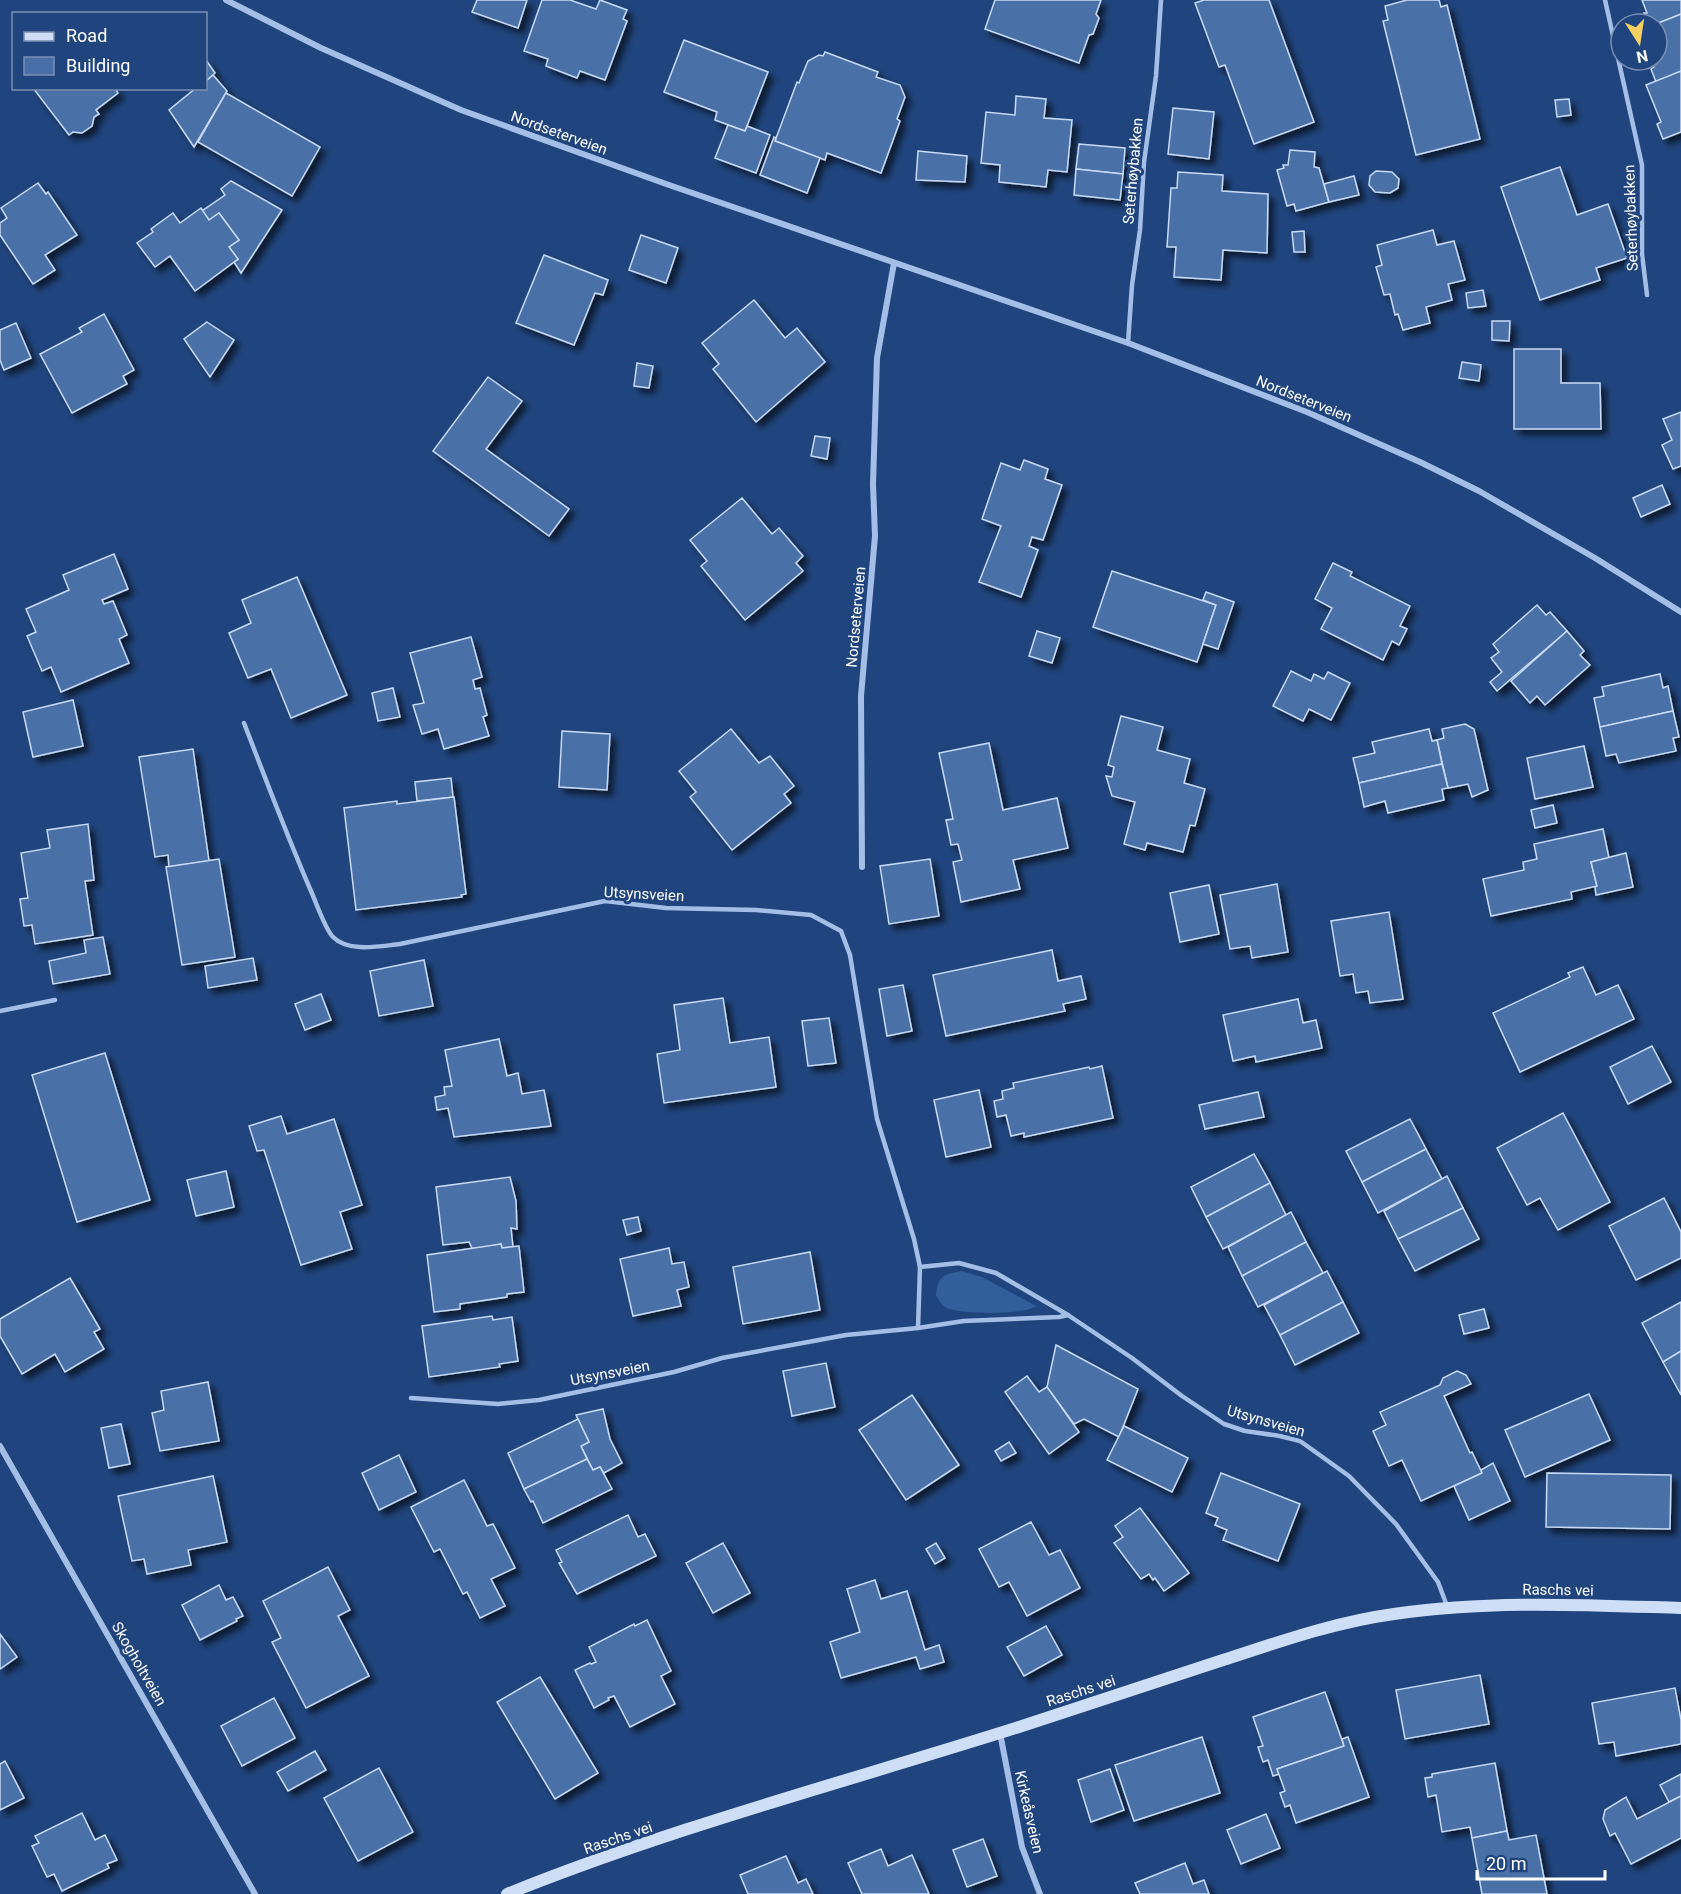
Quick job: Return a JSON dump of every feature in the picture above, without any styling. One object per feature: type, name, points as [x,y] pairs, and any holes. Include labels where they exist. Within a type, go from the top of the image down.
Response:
[{"type":"street","name":"Nordseterveien","points":[[226,0],[321,48],[452,106],[669,185],[1128,343],[1307,412],[1479,491],[1681,612]]},
{"type":"street","name":"Nordseterveien","points":[[862,867],[861,696],[875,536],[873,484],[877,358],[894,263]]},
{"type":"street","name":"Skogholtveien","points":[[0,1446],[141,1690],[255,1894]]},
{"type":"street","name":"Raschs vei","points":[[507,1894],[669,1836],[1351,1621],[1394,1614],[1486,1605],[1681,1608]]},
{"type":"street","name":"Kirkeåsveien","points":[[1000,1733],[1022,1847],[1040,1894]]},
{"type":"lane","name":"Seterhøybakken","points":[[1128,343],[1132,285],[1140,230],[1144,162],[1156,76],[1161,0]]},
{"type":"lane","name":"Seterhøybakken","points":[[1605,0],[1642,165],[1642,254],[1647,295]]},
{"type":"lane","name":"Utsynsveien","points":[[244,723],[285,832],[321,915],[333,937],[349,945],[366,947],[400,944],[605,901],[666,908],[756,910],[811,915],[841,931],[850,955],[877,1119],[914,1239],[920,1267],[918,1328]]},
{"type":"lane","points":[[0,1011],[55,1000]]},
{"type":"lane","name":"Utsynsveien","points":[[920,1267],[958,1263],[996,1273],[1068,1315],[1224,1424],[1245,1431],[1300,1441],[1349,1476],[1396,1524],[1438,1582],[1448,1609]]},
{"type":"lane","name":"Utsynsveien","points":[[411,1398],[498,1404],[538,1400],[674,1372],[722,1358],[846,1335],[964,1322],[1068,1315]]},
{"type":"shaded area","points":[[961,1271],[982,1277],[1036,1306],[1019,1311],[991,1313],[952,1310],[945,1307],[936,1296],[938,1284],[946,1275]]},
{"type":"building","points":[[477,0],[527,0],[518,28],[472,12]]},
{"type":"building","points":[[542,0],[570,0],[596,9],[600,0],[627,10],[623,19],[627,21],[605,80],[580,71],[577,78],[546,66],[548,59],[524,51]]},
{"type":"building","points":[[995,0],[1101,0],[1096,14],[1099,18],[1093,34],[1089,35],[1079,63],[985,29]]},
{"type":"building","points":[[1204,0],[1269,0],[1314,122],[1254,144],[1225,65],[1219,67],[1195,3]]},
{"type":"building","points":[[1407,0],[1439,0],[1441,7],[1447,5],[1480,139],[1416,155],[1383,21],[1388,20],[1385,6]]},
{"type":"building","points":[[1642,0],[1681,0],[1681,14],[1669,19],[1669,12],[1647,12]]},
{"type":"building","points":[[1681,14],[1681,71],[1656,82],[1652,72],[1669,72],[1669,19]]},
{"type":"building","points":[[684,40],[768,72],[745,131],[715,120],[717,112],[664,92]]},
{"type":"building","points":[[825,52],[878,72],[876,77],[900,85],[905,97],[897,119],[900,121],[881,173],[827,153],[825,160],[775,141],[797,82],[799,83],[808,61],[819,55],[823,56]]},
{"type":"building","points":[[207,61],[215,73],[207,80]]},
{"type":"building","points":[[1681,71],[1681,132],[1663,139],[1657,124],[1661,122],[1646,85]]},
{"type":"building","points":[[213,75],[227,91],[194,147],[169,110],[194,90],[207,90],[207,80]]},
{"type":"building","points":[[35,90],[116,90],[118,93],[96,110],[99,114],[94,117],[92,126],[82,133],[73,132],[69,135]]},
{"type":"building","points":[[226,93],[320,147],[292,196],[198,142]]},
{"type":"building","points":[[1016,96],[1046,99],[1044,118],[1072,120],[1067,172],[1048,170],[1046,187],[999,182],[1000,165],[981,163],[986,112],[1015,115]]},
{"type":"building","points":[[1569,99],[1571,115],[1557,117],[1555,100]]},
{"type":"building","points":[[1173,108],[1214,112],[1209,159],[1168,154]]},
{"type":"building","points":[[728,125],[745,131],[747,126],[770,135],[756,173],[715,158]]},
{"type":"building","points":[[774,137],[775,141],[820,158],[807,193],[760,175]]},
{"type":"building","points":[[1079,144],[1125,148],[1123,174],[1076,169]]},
{"type":"building","points":[[1290,150],[1315,152],[1314,167],[1319,168],[1329,202],[1296,211],[1294,204],[1287,206],[1277,170],[1284,168],[1283,165],[1288,165]]},
{"type":"building","points":[[918,151],[967,156],[965,182],[916,180]]},
{"type":"building","points":[[1560,167],[1577,215],[1608,204],[1627,258],[1596,268],[1600,280],[1540,300],[1501,187]]},
{"type":"building","points":[[1076,169],[1123,174],[1120,200],[1074,195]]},
{"type":"building","points":[[1376,171],[1392,172],[1399,179],[1398,188],[1390,193],[1375,192],[1369,185],[1370,176]]},
{"type":"building","points":[[1178,172],[1223,175],[1222,191],[1268,194],[1267,253],[1223,250],[1221,280],[1174,277],[1176,247],[1167,247],[1171,188],[1177,188]]},
{"type":"building","points":[[1354,176],[1359,195],[1329,202],[1324,184]]},
{"type":"building","points":[[231,181],[282,210],[241,273],[234,262],[238,259],[229,247],[239,240],[219,213],[209,220],[202,211],[225,195],[221,189]]},
{"type":"building","points":[[38,183],[46,194],[48,192],[77,235],[45,255],[55,270],[33,284],[0,235],[0,223],[7,218],[1,208]]},
{"type":"building","points":[[201,208],[209,220],[219,213],[239,240],[229,247],[238,259],[195,291],[170,256],[155,267],[137,243],[173,213],[180,223]]},
{"type":"building","points":[[1433,230],[1437,245],[1454,241],[1465,280],[1448,284],[1452,300],[1426,307],[1430,323],[1403,330],[1398,314],[1395,315],[1390,294],[1384,295],[1376,267],[1382,265],[1377,245]]},
{"type":"building","points":[[1304,231],[1305,252],[1294,252],[1292,232]]},
{"type":"building","points":[[641,235],[678,248],[666,283],[629,270]]},
{"type":"building","points":[[544,255],[608,280],[603,295],[595,293],[574,345],[516,323]]},
{"type":"building","points":[[1483,290],[1486,306],[1468,308],[1466,293]]},
{"type":"building","points":[[754,300],[785,338],[797,328],[825,362],[756,422],[713,369],[719,364],[702,343]]},
{"type":"building","points":[[104,314],[134,370],[123,376],[127,384],[72,413],[40,354],[82,332],[79,328]]},
{"type":"building","points":[[1492,321],[1510,321],[1509,341],[1492,340]]},
{"type":"building","points":[[207,322],[234,340],[210,377],[184,339]]},
{"type":"building","points":[[16,323],[31,358],[4,370],[0,360],[0,330]]},
{"type":"building","points":[[1514,349],[1561,349],[1561,383],[1600,383],[1601,429],[1514,429]]},
{"type":"building","points":[[1462,362],[1481,365],[1479,381],[1459,378]]},
{"type":"building","points":[[637,363],[653,366],[649,388],[634,386]]},
{"type":"building","points":[[488,377],[522,401],[486,449],[569,509],[549,536],[433,451]]},
{"type":"building","points":[[1681,412],[1681,466],[1673,469],[1662,445],[1672,440],[1663,419]]},
{"type":"building","points":[[815,436],[830,438],[827,459],[811,456]]},
{"type":"building","points":[[1024,460],[1048,469],[1045,479],[1062,485],[1043,540],[1032,537],[1029,546],[1038,550],[1021,597],[979,582],[1001,526],[982,519],[1001,463],[1020,470]]},
{"type":"building","points":[[1662,485],[1670,504],[1641,517],[1633,498]]},
{"type":"building","points":[[742,498],[772,534],[779,528],[803,556],[796,563],[803,571],[745,620],[701,566],[707,561],[690,540]]},
{"type":"building","points":[[114,554],[128,589],[102,600],[104,604],[113,601],[127,635],[119,639],[129,663],[61,692],[51,667],[42,671],[27,636],[36,632],[26,609],[69,590],[63,575]]},
{"type":"building","points":[[1333,563],[1352,572],[1350,576],[1410,606],[1400,626],[1407,629],[1399,645],[1392,641],[1383,660],[1321,629],[1332,608],[1315,599]]},
{"type":"building","points":[[1112,571],[1216,605],[1197,662],[1093,627]]},
{"type":"building","points":[[297,577],[347,695],[291,718],[271,669],[248,678],[229,633],[251,623],[242,600]]},
{"type":"building","points":[[1206,592],[1234,602],[1218,649],[1203,644],[1216,605],[1203,600]]},
{"type":"building","points":[[1537,605],[1546,615],[1550,612],[1567,631],[1497,691],[1490,682],[1502,672],[1491,658],[1499,652],[1493,644]]},
{"type":"building","points":[[1037,631],[1060,638],[1052,663],[1029,656]]},
{"type":"building","points":[[1567,631],[1584,651],[1580,655],[1590,665],[1545,705],[1537,696],[1530,703],[1511,681]]},
{"type":"building","points":[[471,637],[482,677],[473,680],[475,689],[480,688],[487,715],[483,717],[489,736],[444,749],[438,729],[422,734],[413,705],[424,703],[410,653]]},
{"type":"building","points":[[1291,671],[1311,681],[1314,674],[1324,679],[1328,672],[1350,683],[1331,720],[1309,709],[1303,721],[1273,706]]},
{"type":"building","points":[[1660,674],[1663,688],[1668,686],[1673,711],[1600,727],[1594,698],[1604,696],[1602,687]]},
{"type":"building","points":[[393,688],[400,717],[378,721],[372,693]]},
{"type":"building","points":[[73,700],[83,746],[33,757],[23,712]]},
{"type":"building","points":[[1673,711],[1679,737],[1673,738],[1676,751],[1619,763],[1616,754],[1606,756],[1600,727]]},
{"type":"building","points":[[1121,716],[1163,727],[1157,750],[1190,759],[1184,783],[1205,789],[1195,826],[1190,825],[1183,852],[1147,843],[1145,850],[1124,844],[1135,802],[1112,796],[1106,776],[1112,777],[1114,767],[1108,765]]},
{"type":"building","points":[[1465,724],[1474,729],[1488,790],[1472,797],[1468,784],[1448,788],[1437,740],[1444,738],[1442,729]]},
{"type":"building","points":[[731,729],[759,763],[770,756],[794,786],[784,794],[791,803],[732,850],[690,797],[696,792],[679,771]]},
{"type":"building","points":[[1429,729],[1432,741],[1437,740],[1442,764],[1359,783],[1353,758],[1375,753],[1372,742]]},
{"type":"building","points":[[562,731],[610,734],[607,790],[559,787]]},
{"type":"building","points":[[989,743],[1003,810],[1057,798],[1068,848],[1013,860],[1020,889],[961,902],[953,862],[962,860],[958,844],[951,845],[946,820],[953,819],[939,753]]},
{"type":"building","points":[[1584,746],[1593,787],[1535,799],[1527,758]]},
{"type":"building","points":[[193,749],[209,861],[169,867],[168,855],[155,857],[139,757]]},
{"type":"building","points":[[1442,764],[1448,788],[1442,789],[1444,800],[1388,813],[1385,801],[1364,807],[1359,783]]},
{"type":"building","points":[[451,778],[453,797],[417,801],[415,782]]},
{"type":"building","points":[[454,797],[466,894],[461,895],[462,897],[356,910],[344,808]]},
{"type":"building","points":[[1553,805],[1557,823],[1535,828],[1531,810]]},
{"type":"building","points":[[88,824],[94,880],[85,881],[93,935],[35,944],[32,925],[24,926],[20,899],[28,898],[21,853],[50,848],[47,830]]},
{"type":"building","points":[[1603,829],[1609,858],[1591,862],[1597,886],[1571,892],[1572,899],[1491,916],[1483,879],[1524,870],[1523,862],[1537,859],[1534,844]]},
{"type":"building","points":[[1626,853],[1633,887],[1596,895],[1595,887],[1597,886],[1591,862]]},
{"type":"building","points":[[219,859],[235,957],[182,965],[166,867]]},
{"type":"building","points":[[930,859],[939,916],[889,924],[880,866]]},
{"type":"building","points":[[1277,884],[1288,952],[1252,958],[1250,946],[1230,949],[1220,895]]},
{"type":"building","points":[[1209,885],[1219,934],[1180,942],[1170,893]]},
{"type":"building","points":[[1389,912],[1403,999],[1370,1003],[1368,991],[1356,993],[1353,974],[1340,976],[1331,921]]},
{"type":"building","points":[[103,937],[110,974],[53,984],[49,961],[86,953],[84,940]]},
{"type":"building","points":[[1052,950],[1058,981],[1081,976],[1086,999],[1063,1004],[1065,1011],[946,1036],[933,975]]},
{"type":"building","points":[[253,958],[257,980],[208,988],[205,966]]},
{"type":"building","points":[[424,960],[433,1006],[379,1016],[370,971]]},
{"type":"building","points":[[1583,967],[1596,995],[1618,985],[1634,1019],[1520,1072],[1493,1013],[1570,977],[1568,973]]},
{"type":"building","points":[[903,985],[912,1031],[887,1036],[879,989]]},
{"type":"building","points":[[321,994],[331,1020],[305,1030],[295,1004]]},
{"type":"building","points":[[723,998],[730,1043],[769,1037],[776,1087],[664,1103],[657,1054],[680,1050],[674,1005]]},
{"type":"building","points":[[1298,999],[1303,1023],[1316,1020],[1322,1048],[1256,1062],[1255,1056],[1233,1061],[1223,1015]]},
{"type":"building","points":[[829,1018],[836,1063],[808,1066],[802,1021]]},
{"type":"building","points":[[499,1039],[507,1076],[518,1073],[522,1094],[544,1090],[551,1126],[454,1137],[448,1108],[437,1110],[435,1097],[445,1095],[444,1087],[452,1086],[445,1050]]},
{"type":"building","points":[[1652,1046],[1671,1082],[1628,1104],[1610,1067]]},
{"type":"building","points":[[105,1053],[150,1200],[77,1222],[32,1075]]},
{"type":"building","points":[[1102,1066],[1113,1118],[1024,1137],[1024,1133],[1011,1136],[1006,1115],[997,1117],[994,1101],[1003,1099],[1002,1091],[1014,1088],[1013,1083]]},
{"type":"building","points":[[979,1090],[991,1147],[946,1157],[934,1100]]},
{"type":"building","points":[[1258,1092],[1264,1117],[1205,1129],[1199,1105]]},
{"type":"building","points":[[1563,1113],[1610,1202],[1558,1230],[1540,1198],[1527,1205],[1497,1148]]},
{"type":"building","points":[[281,1116],[287,1134],[334,1119],[362,1205],[340,1212],[352,1249],[301,1265],[264,1150],[257,1151],[249,1126]]},
{"type":"building","points":[[1410,1119],[1426,1149],[1362,1182],[1346,1151]]},
{"type":"building","points":[[1426,1149],[1442,1179],[1378,1213],[1362,1182]]},
{"type":"building","points":[[1254,1154],[1270,1183],[1206,1217],[1191,1187]]},
{"type":"building","points":[[226,1171],[234,1207],[196,1216],[187,1180]]},
{"type":"building","points":[[1447,1176],[1463,1208],[1398,1239],[1384,1211]]},
{"type":"building","points":[[510,1177],[516,1201],[517,1229],[511,1228],[513,1247],[502,1248],[501,1244],[473,1250],[469,1242],[443,1245],[436,1187]]},
{"type":"building","points":[[1270,1183],[1286,1215],[1223,1249],[1206,1217]]},
{"type":"building","points":[[1664,1198],[1681,1232],[1681,1258],[1636,1280],[1609,1226]]},
{"type":"building","points":[[1463,1208],[1479,1239],[1415,1271],[1398,1239]]},
{"type":"building","points":[[1291,1212],[1306,1242],[1242,1276],[1228,1247]]},
{"type":"building","points":[[638,1217],[641,1231],[627,1235],[623,1220]]},
{"type":"building","points":[[1306,1242],[1323,1273],[1258,1307],[1242,1276]]},
{"type":"building","points":[[501,1244],[502,1248],[519,1246],[524,1292],[460,1304],[460,1309],[434,1312],[427,1255]]},
{"type":"building","points":[[669,1248],[672,1264],[684,1262],[689,1287],[677,1290],[681,1306],[633,1316],[620,1259]]},
{"type":"building","points":[[810,1252],[820,1310],[743,1324],[733,1267]]},
{"type":"building","points":[[1327,1271],[1343,1302],[1280,1335],[1264,1305]]},
{"type":"building","points":[[70,1278],[100,1329],[94,1332],[104,1349],[65,1372],[55,1354],[22,1374],[0,1336],[0,1319]]},
{"type":"building","points":[[1343,1302],[1359,1333],[1295,1365],[1280,1335]]},
{"type":"building","points":[[1681,1302],[1681,1351],[1663,1362],[1642,1323]]},
{"type":"building","points":[[1484,1309],[1489,1328],[1464,1334],[1459,1315]]},
{"type":"building","points":[[492,1316],[493,1320],[512,1317],[518,1361],[499,1364],[500,1367],[429,1377],[422,1326]]},
{"type":"building","points":[[1056,1345],[1138,1389],[1119,1437],[1084,1419],[1074,1424],[1047,1387]]},
{"type":"building","points":[[1681,1351],[1681,1395],[1663,1362]]},
{"type":"building","points":[[826,1363],[835,1407],[792,1416],[783,1371]]},
{"type":"building","points":[[1457,1371],[1466,1375],[1471,1384],[1444,1396],[1470,1453],[1472,1452],[1482,1473],[1421,1501],[1402,1460],[1389,1466],[1373,1431],[1386,1425],[1380,1412],[1440,1385],[1443,1378]]},
{"type":"building","points":[[1027,1376],[1039,1392],[1047,1387],[1079,1432],[1049,1454],[1005,1392]]},
{"type":"building","points":[[208,1382],[219,1441],[160,1451],[152,1413],[164,1410],[161,1391]]},
{"type":"building","points":[[1589,1394],[1610,1440],[1525,1477],[1505,1430]]},
{"type":"building","points":[[912,1395],[959,1465],[906,1500],[859,1430]]},
{"type":"building","points":[[603,1409],[610,1439],[622,1463],[604,1473],[600,1467],[593,1470],[581,1446],[589,1442],[576,1415]]},
{"type":"building","points":[[578,1419],[589,1442],[581,1446],[587,1459],[524,1489],[508,1453]]},
{"type":"building","points":[[121,1424],[130,1464],[109,1468],[101,1428]]},
{"type":"building","points":[[1124,1426],[1188,1458],[1172,1492],[1107,1460]]},
{"type":"building","points":[[1009,1442],[1016,1453],[1001,1461],[995,1451]]},
{"type":"building","points":[[399,1455],[416,1492],[379,1510],[362,1473]]},
{"type":"building","points":[[587,1459],[593,1470],[600,1467],[612,1489],[543,1523],[533,1501],[531,1502],[524,1489]]},
{"type":"building","points":[[1493,1463],[1510,1501],[1469,1520],[1454,1486],[1482,1473],[1481,1470]]},
{"type":"building","points":[[1221,1473],[1300,1504],[1278,1561],[1223,1540],[1227,1530],[1215,1525],[1218,1518],[1206,1513]]},
{"type":"building","points":[[1547,1473],[1671,1475],[1670,1529],[1546,1527]]},
{"type":"building","points":[[213,1476],[227,1542],[188,1550],[191,1565],[147,1574],[144,1559],[132,1561],[118,1496]]},
{"type":"building","points":[[464,1480],[487,1526],[493,1524],[515,1568],[491,1579],[505,1606],[480,1618],[467,1592],[463,1594],[440,1549],[434,1552],[411,1507]]},
{"type":"building","points":[[1140,1508],[1189,1573],[1164,1591],[1155,1578],[1153,1580],[1149,1574],[1141,1579],[1114,1543],[1123,1537],[1115,1526]]},
{"type":"building","points":[[628,1515],[638,1537],[645,1534],[656,1556],[577,1594],[559,1563],[562,1562],[556,1550]]},
{"type":"building","points":[[1031,1522],[1049,1555],[1060,1550],[1080,1588],[1027,1616],[1009,1582],[999,1587],[979,1549]]},
{"type":"building","points":[[723,1543],[750,1593],[713,1613],[686,1563]]},
{"type":"building","points":[[936,1543],[945,1558],[935,1564],[926,1549]]},
{"type":"building","points":[[328,1567],[350,1610],[338,1616],[369,1676],[306,1708],[272,1642],[281,1638],[263,1601]]},
{"type":"building","points":[[875,1580],[881,1599],[907,1591],[925,1650],[939,1645],[944,1662],[920,1669],[916,1657],[841,1678],[830,1642],[860,1632],[847,1589]]},
{"type":"building","points":[[219,1585],[226,1600],[233,1597],[243,1616],[200,1640],[182,1605]]},
{"type":"building","points":[[647,1620],[671,1671],[661,1676],[675,1704],[630,1727],[614,1696],[594,1708],[575,1670],[596,1662],[589,1647],[634,1624],[635,1626]]},
{"type":"building","points":[[1046,1626],[1062,1655],[1024,1676],[1007,1647]]},
{"type":"building","points":[[0,1634],[17,1657],[0,1669]]},
{"type":"building","points":[[1480,1675],[1489,1724],[1405,1739],[1396,1690]]},
{"type":"building","points":[[540,1677],[598,1773],[555,1799],[497,1702]]},
{"type":"building","points":[[1675,1688],[1681,1720],[1681,1744],[1616,1756],[1614,1742],[1599,1744],[1592,1703]]},
{"type":"building","points":[[1325,1692],[1344,1746],[1277,1769],[1279,1774],[1273,1776],[1268,1760],[1263,1762],[1258,1747],[1263,1746],[1253,1717]]},
{"type":"building","points":[[274,1698],[295,1738],[242,1766],[221,1726]]},
{"type":"building","points":[[1202,1737],[1220,1793],[1134,1821],[1115,1765]]},
{"type":"building","points":[[1348,1737],[1369,1797],[1296,1823],[1290,1805],[1285,1807],[1280,1793],[1285,1791],[1277,1769],[1344,1746],[1342,1739]]},
{"type":"building","points":[[315,1751],[326,1770],[288,1791],[277,1772]]},
{"type":"building","points":[[5,1761],[24,1798],[0,1810],[0,1764]]},
{"type":"building","points":[[1495,1763],[1507,1831],[1472,1838],[1470,1827],[1442,1832],[1436,1795],[1428,1797],[1425,1778],[1432,1777],[1432,1774]]},
{"type":"building","points":[[379,1768],[413,1832],[358,1861],[324,1798]]},
{"type":"building","points":[[1110,1769],[1124,1810],[1091,1822],[1078,1780]]},
{"type":"building","points":[[1681,1774],[1681,1796],[1669,1802],[1660,1785]]},
{"type":"building","points":[[1681,1796],[1681,1838],[1631,1864],[1615,1833],[1610,1836],[1603,1819],[1605,1810],[1626,1797],[1637,1819]]},
{"type":"building","points":[[82,1813],[95,1840],[105,1835],[117,1860],[107,1864],[109,1868],[62,1891],[54,1874],[47,1877],[32,1846],[39,1843],[35,1836]]},
{"type":"building","points":[[1266,1814],[1280,1848],[1241,1864],[1227,1830]]},
{"type":"building","points":[[1507,1831],[1509,1840],[1536,1835],[1547,1894],[1482,1894],[1472,1838]]},
{"type":"building","points":[[983,1839],[997,1876],[967,1887],[953,1850]]},
{"type":"building","points":[[881,1849],[888,1866],[912,1855],[929,1894],[862,1894],[848,1863]]},
{"type":"building","points":[[786,1856],[798,1883],[806,1879],[813,1894],[748,1894],[740,1875]]},
{"type":"building","points":[[1185,1863],[1193,1884],[1204,1880],[1209,1894],[1140,1894],[1135,1883]]}]
